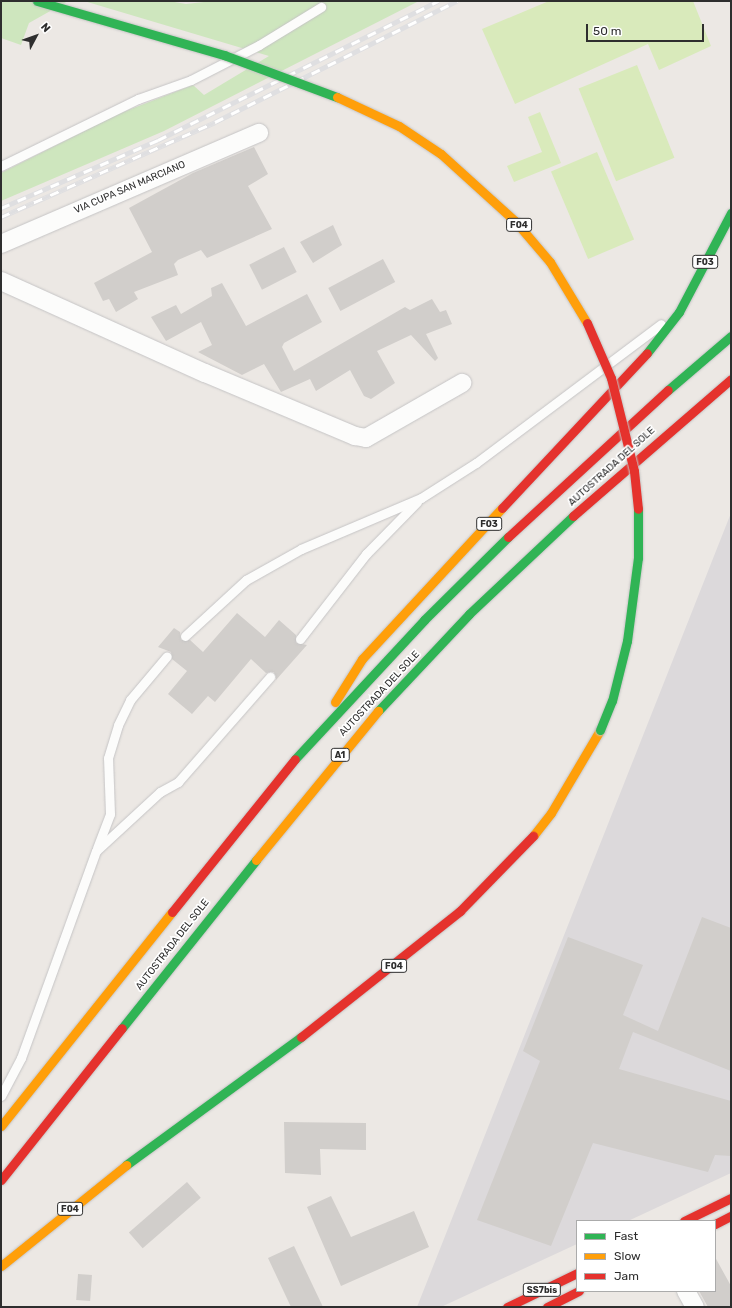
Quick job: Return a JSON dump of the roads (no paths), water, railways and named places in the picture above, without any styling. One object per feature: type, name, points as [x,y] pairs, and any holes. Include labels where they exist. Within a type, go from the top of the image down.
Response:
[{"type":"main road","name":"F04","points":[[1,1266],[139,1154],[346,1005],[460,911],[523,849],[546,819],[600,730],[612,701],[627,640],[638,558],[638,508],[634,471],[611,378],[584,316],[550,262],[474,181],[405,130],[365,109],[231,57],[37,1]]},
{"type":"main road","name":"F03","points":[[309,744],[362,659],[657,342],[679,312],[731,213]]},
{"type":"main road","name":"AUTOSTRADA DEL SOLE","points":[[1,1126],[309,744],[424,620],[497,548],[609,441],[731,336]]},
{"type":"main road","name":"AUTOSTRADA DEL SOLE","points":[[1,1180],[358,733],[469,614],[611,480],[731,379]]},
{"type":"main road","points":[[686,1220],[731,1198]]},
{"type":"main road","points":[[716,1224],[731,1216]]},
{"type":"main road","name":"SS7bis","points":[[507,1307],[576,1273]]},
{"type":"main road","name":"SS7bis","points":[[547,1307],[577,1292]]},
{"type":"street","name":"VIA CUPA SAN MARCIANO","points":[[1,244],[259,133]]},
{"type":"street","points":[[1,281],[205,373],[355,436],[366,438],[462,383]]},
{"type":"street","points":[[687,1292],[695,1307]]},
{"type":"lane","points":[[1,166],[138,99],[191,80],[259,46],[322,7]]},
{"type":"lane","points":[[185,636],[246,580],[301,549],[421,498],[476,463],[679,312]]},
{"type":"lane","points":[[300,639],[366,554],[421,498]]},
{"type":"lane","points":[[1,1096],[21,1058],[110,814],[108,758],[118,725],[130,700],[167,656]]},
{"type":"lane","points":[[96,851],[160,792],[188,771],[270,677]]},
{"type":"railway","points":[[1,208],[158,140],[438,1]]},
{"type":"railway","points":[[1,217],[215,122],[457,1]]}]
